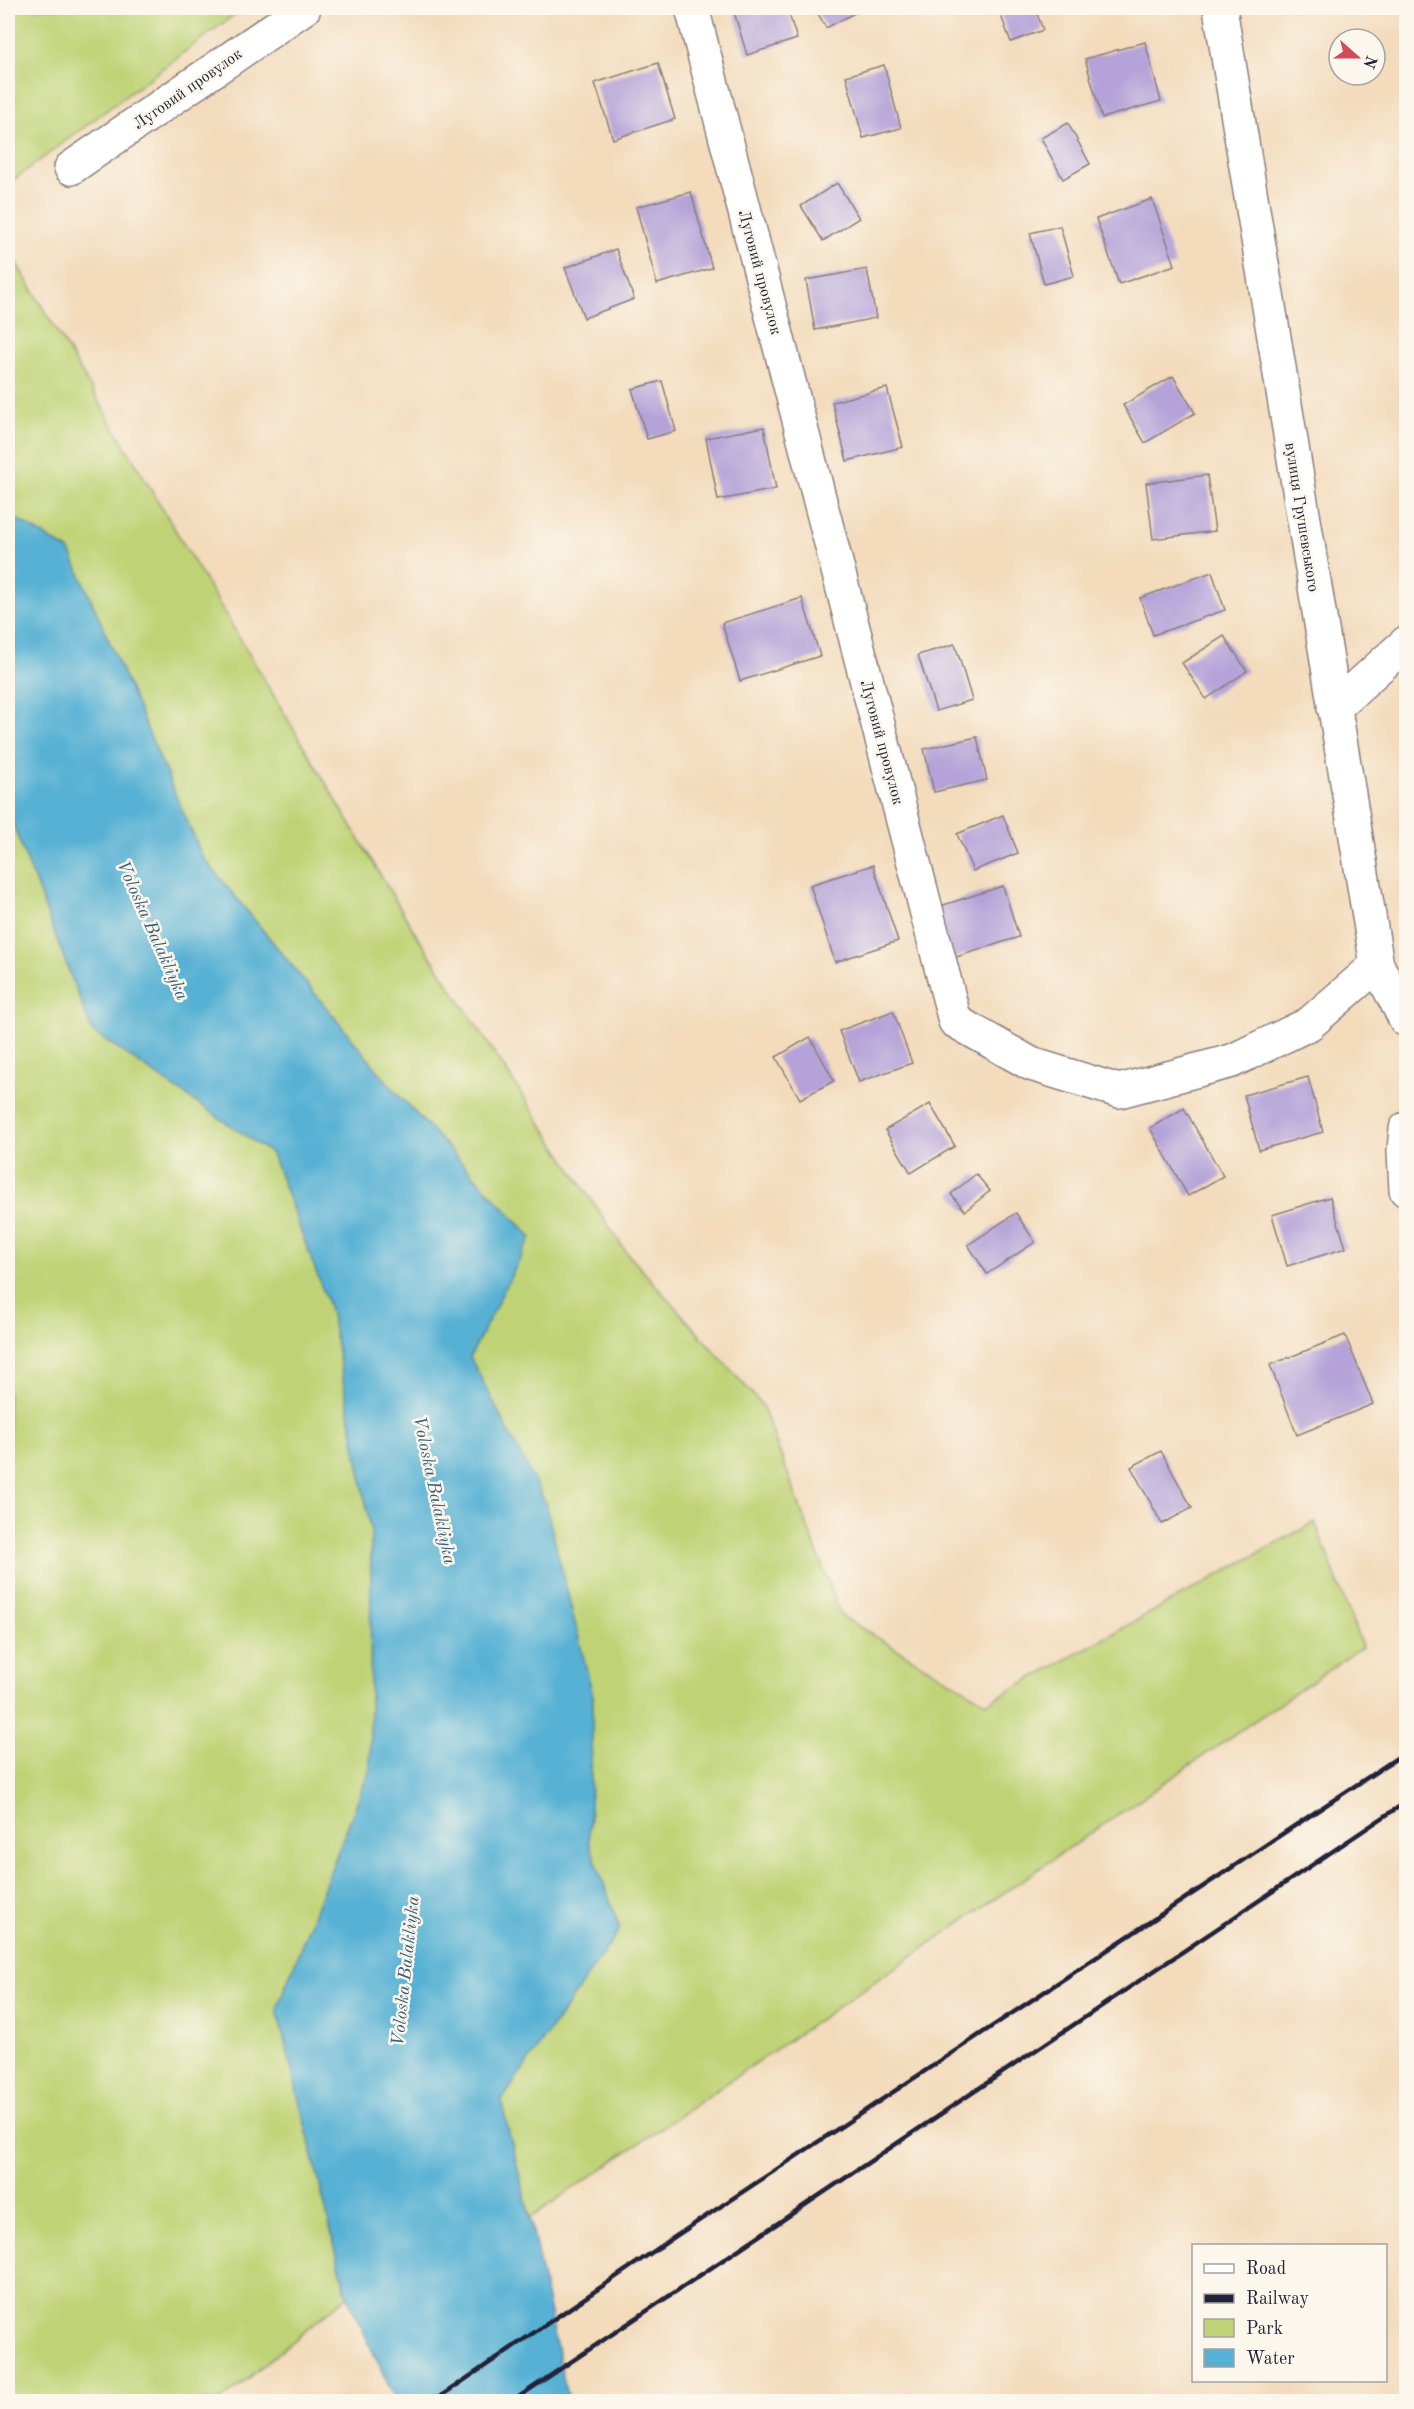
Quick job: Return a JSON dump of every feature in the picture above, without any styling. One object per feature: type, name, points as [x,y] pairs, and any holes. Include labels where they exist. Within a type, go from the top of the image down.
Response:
[{"type":"street","name":"Луговий провулок","points":[[71,168],[304,8]]},
{"type":"street","name":"Луговий провулок","points":[[692,8],[956,1021],[1031,1064],[1119,1091],[1232,1061],[1310,1024],[1377,964]]},
{"type":"street","name":"вулиця Грушевського","points":[[1220,8],[1377,964],[1407,1020]]},
{"type":"street","points":[[1335,708],[1407,643]]},
{"type":"street","points":[[1407,1129],[1404,1150],[1407,1190]]},
{"type":"green space","points":[[8,8],[243,8],[8,184]]},
{"type":"green space","points":[[8,249],[415,933],[626,1252],[762,1405],[841,1616],[987,1703],[1315,1522],[1362,1647],[530,2218],[501,2101],[620,1929],[589,1842],[593,1696],[545,1503],[469,1357],[531,1237],[393,1089],[202,856],[70,551],[8,514]]},
{"type":"green space","points":[[8,811],[92,1031],[272,1154],[330,1308],[371,1531],[370,1769],[277,2009],[347,2296],[221,2401],[8,2401]]},
{"type":"water","name":"Voloska Balakliyka","points":[[8,514],[70,551],[202,856],[393,1089],[531,1237],[470,1357],[545,1502],[593,1696],[589,1842],[620,1929],[501,2101],[530,2218],[568,2401],[396,2401],[347,2296],[277,2009],[370,1769],[371,1531],[330,1309],[272,1154],[92,1031],[8,811]]},
{"type":"building","points":[[750,8],[787,8],[797,39],[747,55],[734,12]]},
{"type":"building","points":[[815,8],[864,8],[826,28]]},
{"type":"building","points":[[998,8],[1035,8],[1043,30],[1011,42]]},
{"type":"building","points":[[1145,42],[1161,101],[1102,118],[1085,59]]},
{"type":"building","points":[[658,63],[675,119],[613,139],[595,83]]},
{"type":"building","points":[[884,65],[901,128],[863,138],[846,76]]},
{"type":"building","points":[[1068,123],[1090,164],[1063,179],[1041,138]]},
{"type":"building","points":[[837,183],[859,218],[823,241],[801,206]]},
{"type":"building","points":[[691,192],[712,268],[657,284],[636,207]]},
{"type":"building","points":[[1152,199],[1175,265],[1119,284],[1096,219]]},
{"type":"building","points":[[1060,226],[1074,276],[1044,284],[1030,233]]},
{"type":"building","points":[[616,249],[634,299],[584,318],[565,268]]},
{"type":"building","points":[[867,269],[876,318],[815,330],[806,280]]},
{"type":"building","points":[[1173,376],[1195,413],[1145,443],[1123,405]]},
{"type":"building","points":[[662,381],[676,431],[647,439],[632,389]]},
{"type":"building","points":[[887,388],[903,447],[847,461],[832,402]]},
{"type":"building","points":[[764,427],[776,489],[718,500],[706,438]]},
{"type":"building","points":[[1207,475],[1215,531],[1153,539],[1146,483]]},
{"type":"building","points":[[1212,572],[1225,610],[1153,635],[1140,598]]},
{"type":"building","points":[[802,598],[820,656],[740,681],[722,623]]},
{"type":"building","points":[[1224,636],[1247,671],[1206,699],[1182,663]]},
{"type":"building","points":[[955,644],[972,700],[936,711],[918,655]]},
{"type":"building","points":[[977,737],[987,780],[934,792],[924,749]]},
{"type":"building","points":[[1003,815],[1018,853],[973,871],[957,834]]},
{"type":"building","points":[[873,865],[898,941],[835,962],[810,885]]},
{"type":"building","points":[[1003,886],[1019,937],[950,959],[934,908]]},
{"type":"building","points":[[893,1011],[912,1063],[859,1082],[839,1031]]},
{"type":"building","points":[[810,1037],[834,1081],[800,1099],[776,1057]]},
{"type":"building","points":[[1308,1077],[1323,1132],[1259,1150],[1244,1095]]},
{"type":"building","points":[[930,1104],[955,1146],[911,1173],[885,1130]]},
{"type":"building","points":[[1184,1108],[1223,1176],[1188,1196],[1150,1128]]},
{"type":"building","points":[[976,1174],[990,1191],[965,1211],[951,1194]]},
{"type":"building","points":[[1330,1197],[1346,1248],[1287,1266],[1272,1215]]},
{"type":"building","points":[[1016,1213],[1035,1242],[987,1274],[968,1245]]},
{"type":"building","points":[[1345,1335],[1373,1404],[1297,1435],[1270,1365]]},
{"type":"building","points":[[1161,1451],[1192,1508],[1162,1524],[1131,1467]]},
{"type":"railway","points":[[432,2402],[676,2236],[1406,1752]]},
{"type":"railway","points":[[511,2402],[1406,1802]]}]
